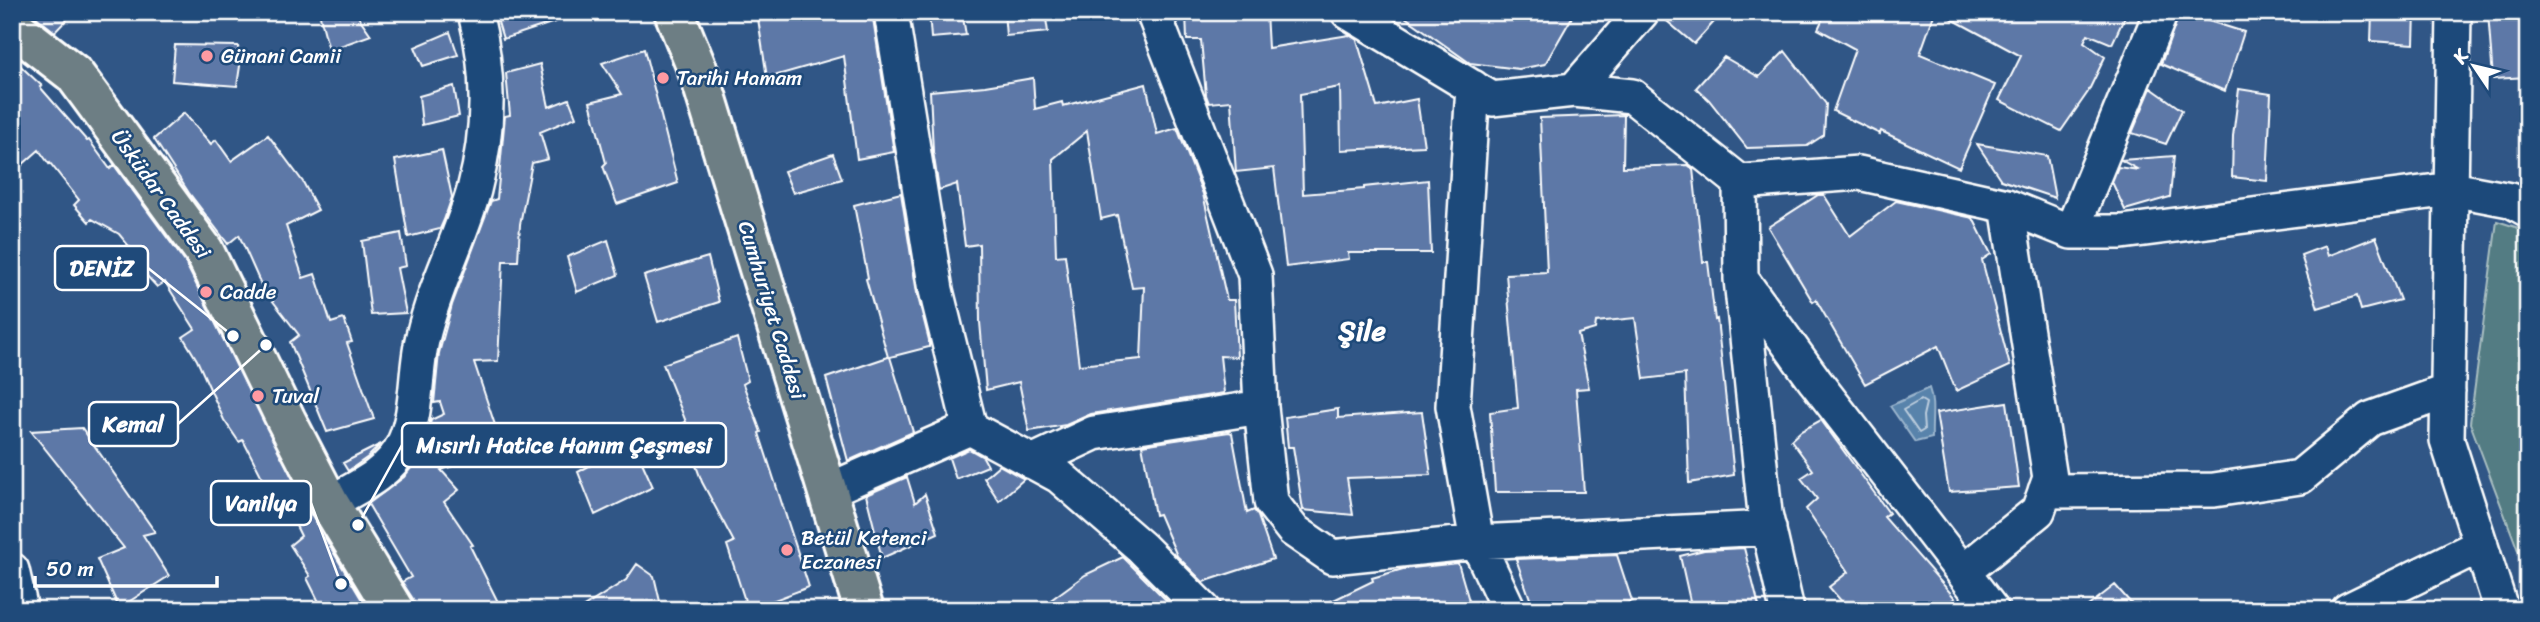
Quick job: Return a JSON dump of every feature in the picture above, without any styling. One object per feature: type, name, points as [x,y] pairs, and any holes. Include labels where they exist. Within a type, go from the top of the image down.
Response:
[{"type":"main road","name":"Cumhuriyet Caddesi","points":[[674,12],[700,76],[864,610]]},
{"type":"main road","name":"Üsküdar Caddesi","points":[[12,26],[74,74],[204,251],[329,503],[394,610]]},
{"type":"street","points":[[329,503],[370,480],[388,466],[403,445],[412,416],[422,337],[474,191],[487,115],[488,77],[475,12]]},
{"type":"street","points":[[891,12],[936,290],[970,428],[1059,476],[1141,547],[1204,610]]},
{"type":"street","points":[[1153,12],[1255,275],[1261,407],[1271,502],[1293,530],[1332,557],[1476,542],[1769,528]]},
{"type":"street","points":[[1348,12],[1492,99],[1574,90],[1632,96],[1740,183],[1859,173],[2007,206],[2071,232],[2122,232],[2452,189],[2510,200],[2528,210]]},
{"type":"street","points":[[1574,90],[1642,12]]},
{"type":"street","points":[[2071,232],[2161,12]]},
{"type":"street","points":[[2454,12],[2447,440],[2500,605],[2504,610]]},
{"type":"street","points":[[1473,87],[1453,406],[1476,542],[1509,610]]},
{"type":"street","points":[[1740,183],[1741,279],[1769,528],[1787,610]]},
{"type":"street","points":[[1963,572],[2038,511],[2050,478],[2007,206]]},
{"type":"street","points":[[1741,279],[1815,381],[1992,610]]},
{"type":"street","points":[[2045,491],[2214,490],[2300,477],[2370,419],[2448,391]]},
{"type":"street","points":[[1032,462],[1094,433],[1261,407]]},
{"type":"street","points":[[827,491],[970,428]]},
{"type":"street","points":[[2348,610],[2481,545]]},
{"type":"street","points":[[12,570],[21,610]]},
{"type":"green space","points":[[2497,221],[2528,231],[2528,577],[2470,423]]},
{"type":"water","points":[[1929,388],[1932,438],[1915,442],[1890,406]]},
{"type":"building","points":[[30,12],[74,12],[55,32]]},
{"type":"building","points":[[319,12],[355,12],[371,35],[329,50]]},
{"type":"building","points":[[495,12],[572,12],[573,16],[503,39]]},
{"type":"building","points":[[757,12],[872,12],[894,152],[857,159],[844,56],[767,78]]},
{"type":"building","points":[[929,12],[962,12],[966,35],[931,38]]},
{"type":"building","points":[[1004,12],[1045,12],[1048,32],[1006,36]]},
{"type":"building","points":[[1186,12],[1266,12],[1268,48],[1349,35],[1357,40],[1377,107],[1417,99],[1424,146],[1341,150],[1340,87],[1300,94],[1303,194],[1428,180],[1431,253],[1348,253],[1349,259],[1286,267],[1274,168],[1236,172],[1231,101],[1209,103],[1201,40],[1187,40]]},
{"type":"building","points":[[1398,12],[1575,12],[1545,64],[1519,69],[1470,63]]},
{"type":"building","points":[[1661,12],[1723,12],[1694,44],[1661,16]]},
{"type":"building","points":[[1826,12],[1935,12],[1920,54],[1995,85],[1959,168],[1833,111],[1855,49],[1818,29]]},
{"type":"building","points":[[1939,12],[2127,12],[2112,44],[2088,34],[2084,42],[2105,57],[2088,92],[2061,131],[1999,100],[2021,56]]},
{"type":"building","points":[[2180,12],[2244,32],[2225,91],[2161,64]]},
{"type":"building","points":[[2372,12],[2415,12],[2414,44],[2371,41]]},
{"type":"building","points":[[2488,12],[2528,12],[2528,77],[2493,79]]},
{"type":"building","points":[[450,32],[458,55],[423,66],[415,47]]},
{"type":"building","name":"Günani Camii","points":[[175,45],[238,46],[240,66],[237,86],[172,81]]},
{"type":"building","points":[[644,49],[678,183],[617,204],[603,166],[606,163],[590,102],[622,94],[602,63]]},
{"type":"building","points":[[1785,51],[1826,104],[1824,135],[1807,146],[1747,148],[1709,100],[1696,88],[1724,57],[1759,77]]},
{"type":"building","points":[[12,58],[42,86],[40,87],[87,141],[89,140],[110,169],[114,165],[185,262],[310,513],[368,610],[323,610],[307,578],[310,576],[290,545],[301,536],[274,481],[266,485],[243,440],[239,442],[224,420],[197,360],[183,337],[195,329],[165,282],[157,287],[133,261],[137,256],[119,234],[92,219],[89,222],[74,205],[79,200],[39,150],[12,174]]},
{"type":"building","points":[[540,64],[549,107],[569,99],[576,117],[540,132],[548,159],[532,163],[520,224],[518,261],[503,261],[498,361],[474,362],[503,449],[441,470],[459,490],[444,502],[473,545],[470,546],[502,610],[416,610],[413,599],[402,582],[411,577],[368,504],[404,477],[424,451],[431,420],[444,414],[440,402],[434,403],[439,353],[452,305],[491,201],[497,199],[505,116],[510,115],[506,73]]},
{"type":"building","points":[[1033,78],[1035,109],[1062,102],[1063,106],[1146,84],[1157,134],[1177,128],[1203,194],[1227,300],[1234,300],[1237,357],[1220,356],[1224,393],[1091,414],[1066,425],[1029,431],[1019,382],[986,390],[980,322],[979,244],[965,246],[957,184],[939,190],[933,151],[930,91]],"holes":[[[1087,131],[1101,219],[1117,215],[1132,288],[1144,287],[1141,359],[1079,365],[1065,255],[1056,256],[1053,159]]]},
{"type":"building","points":[[454,86],[459,116],[422,125],[419,96]]},
{"type":"building","points":[[2151,88],[2182,110],[2166,144],[2132,133]]},
{"type":"building","points":[[2239,89],[2271,94],[2267,181],[2232,177],[2233,136]]},
{"type":"building","points":[[184,113],[211,144],[216,140],[231,161],[268,135],[303,182],[318,210],[286,226],[303,278],[315,274],[331,323],[344,319],[352,342],[347,343],[374,419],[327,432],[290,342],[299,335],[262,287],[239,235],[228,244],[189,193],[154,139]]},
{"type":"building","points":[[1624,115],[1623,167],[1688,165],[1693,169],[1703,262],[1708,262],[1715,320],[1717,319],[1734,475],[1689,483],[1685,374],[1644,379],[1635,318],[1596,322],[1595,329],[1578,334],[1589,388],[1576,389],[1584,492],[1495,492],[1490,412],[1518,408],[1506,274],[1547,272],[1540,118]]},
{"type":"building","points":[[1977,144],[2047,156],[2055,198],[2001,180]]},
{"type":"building","points":[[442,150],[452,197],[444,220],[440,229],[408,237],[395,160]]},
{"type":"building","points":[[833,154],[842,179],[793,193],[784,171]]},
{"type":"building","points":[[2174,156],[2170,197],[2125,210],[2112,182],[2118,167],[2139,170],[2121,160]]},
{"type":"building","points":[[901,193],[917,293],[929,340],[929,347],[890,357],[913,432],[848,461],[826,378],[888,357],[866,279],[868,278],[854,205]]},
{"type":"building","points":[[1818,195],[1824,195],[1850,236],[1896,201],[1973,218],[1991,254],[1982,260],[2010,366],[1956,391],[1938,346],[1865,384],[1816,300],[1813,302],[1768,227]]},
{"type":"building","points":[[401,233],[406,266],[397,268],[406,313],[371,315],[362,241]]},
{"type":"building","points":[[2376,237],[2400,300],[2361,310],[2357,296],[2318,308],[2301,255],[2325,246],[2328,256]]},
{"type":"building","points":[[608,240],[618,275],[577,292],[567,257]]},
{"type":"building","points":[[708,257],[719,302],[658,322],[644,276]]},
{"type":"building","points":[[737,338],[748,381],[743,384],[761,432],[759,433],[809,587],[748,610],[727,545],[734,542],[702,482],[681,424],[686,422],[663,364]]},
{"type":"building","points":[[2007,402],[2019,487],[1949,492],[1936,413]]},
{"type":"building","points":[[1338,409],[1338,418],[1422,412],[1431,475],[1347,478],[1353,515],[1303,510],[1293,447],[1288,447],[1285,417]]},
{"type":"building","points":[[1821,420],[1889,513],[1884,517],[1955,598],[1939,610],[1913,610],[1906,603],[1898,610],[1849,610],[1829,587],[1848,572],[1806,509],[1817,499],[1801,478],[1813,470],[1791,440]]},
{"type":"building","points":[[82,428],[155,532],[143,535],[169,576],[119,608],[97,559],[124,548],[31,431]]},
{"type":"building","points":[[1232,433],[1247,513],[1254,510],[1258,516],[1273,559],[1203,582],[1177,556],[1159,514],[1155,515],[1142,445]]},
{"type":"building","points":[[633,442],[653,487],[595,515],[578,472]]},
{"type":"building","points":[[381,444],[368,457],[348,471],[343,463]]},
{"type":"building","points":[[969,449],[983,457],[988,466],[956,479],[949,458]]},
{"type":"building","points":[[999,465],[1024,479],[999,501],[984,478]]},
{"type":"building","points":[[907,477],[915,503],[925,494],[938,533],[882,558],[866,495]]},
{"type":"building","points":[[1744,548],[1760,610],[1692,610],[1680,556],[1704,550]]},
{"type":"building","points":[[1617,555],[1632,601],[1607,610],[1534,610],[1516,559]]},
{"type":"building","points":[[1123,557],[1166,600],[1172,610],[1037,610],[1085,575]]},
{"type":"building","points":[[1458,563],[1470,604],[1451,610],[1313,610],[1373,581],[1372,578],[1403,569]]},
{"type":"building","points":[[637,564],[654,576],[662,610],[579,610],[626,580]]},
{"type":"building","points":[[2115,585],[2137,610],[2083,610]]},
{"type":"place","name":"Günani Camii","points":[[207,56]]},
{"type":"place","name":"Tarihi Hamam","points":[[663,78]]},
{"type":"place","name":"Cadde","points":[[206,292]]},
{"type":"place","name":"DENİZ","points":[[233,336]]},
{"type":"place","name":"Kemal","points":[[266,345]]},
{"type":"place","name":"Tuval","points":[[258,396]]},
{"type":"place","name":"Mısırlı Hatice Hanım Çeşmesi","points":[[358,525]]},
{"type":"place","name":"Betül Ketenci Eczanesi","points":[[787,550]]},
{"type":"place","name":"Vanilya","points":[[341,584]]},
{"type":"district","name":"Şile","points":[[1362,330]]}]
